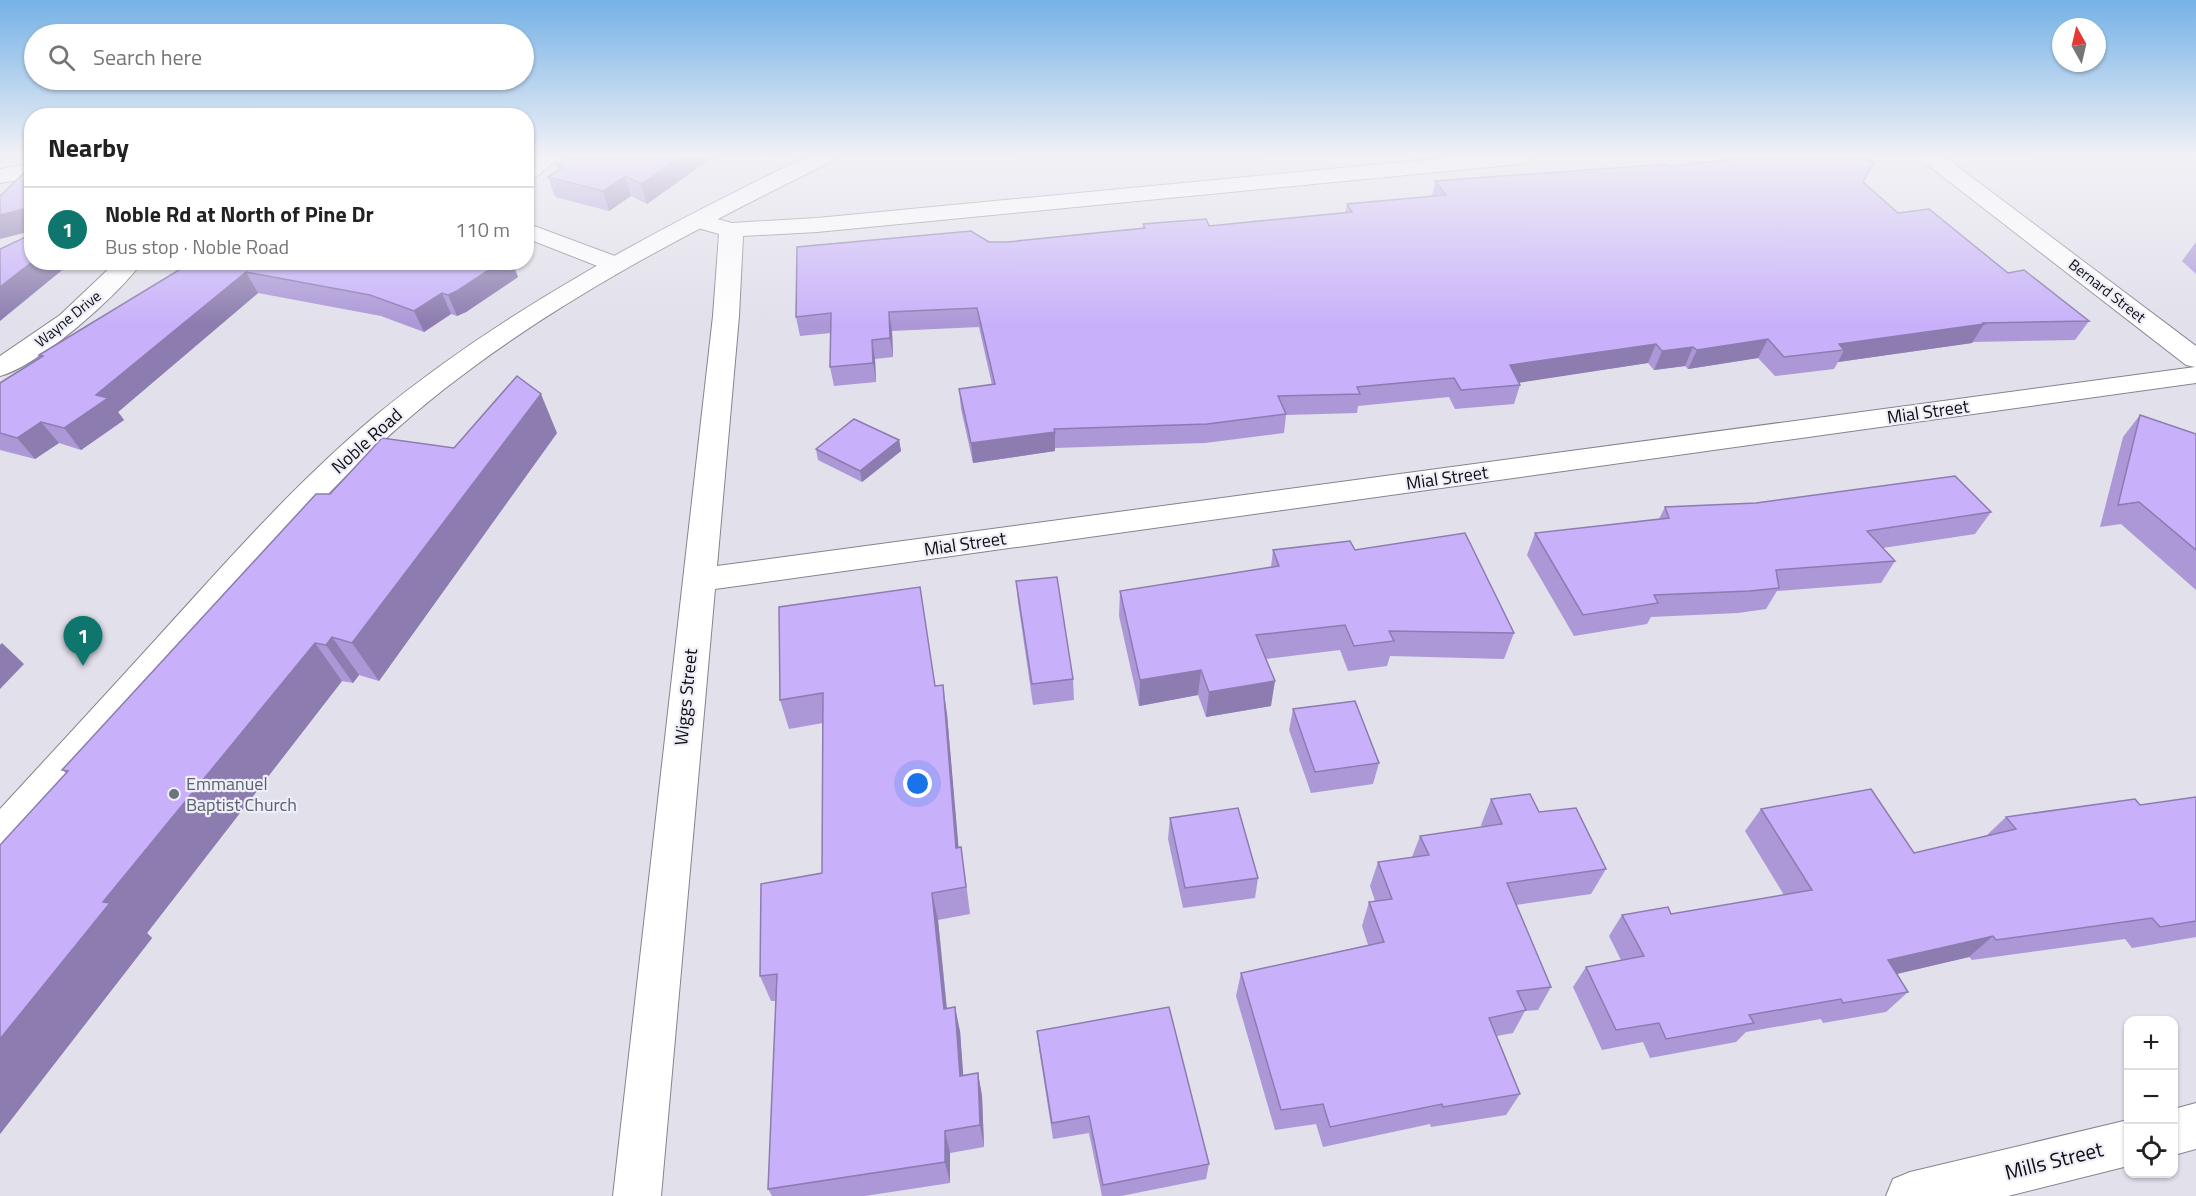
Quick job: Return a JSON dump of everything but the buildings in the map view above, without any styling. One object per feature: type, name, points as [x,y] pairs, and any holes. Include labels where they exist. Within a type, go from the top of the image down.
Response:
[{"type":"street","name":"Noble Road","points":[[0,836],[243,564],[369,438],[441,377],[529,315],[614,264],[715,226],[735,213]]},
{"type":"street","points":[[715,226],[829,224],[944,213]]},
{"type":"street","name":"Bernard Street","points":[[2005,213],[2196,359]]},
{"type":"street","name":"Wiggs Street","points":[[637,1196],[726,316],[715,226]]},
{"type":"street","points":[[534,233],[614,264]]},
{"type":"street","name":"Wayne Drive","points":[[0,368],[30,351],[113,282],[123,270]]},
{"type":"street","name":"Mial Street","points":[[698,580],[2196,375]]},
{"type":"street","points":[[2178,1131],[2196,1126]]},
{"type":"street","name":"Mills Street","points":[[1910,1196],[2124,1144]]},
{"type":"place","name":"Noble Rd at North of Pine Dr","points":[[83,666]]},
{"type":"place","name":"Emmanuel Baptist Church","points":[[174,794]]}]
